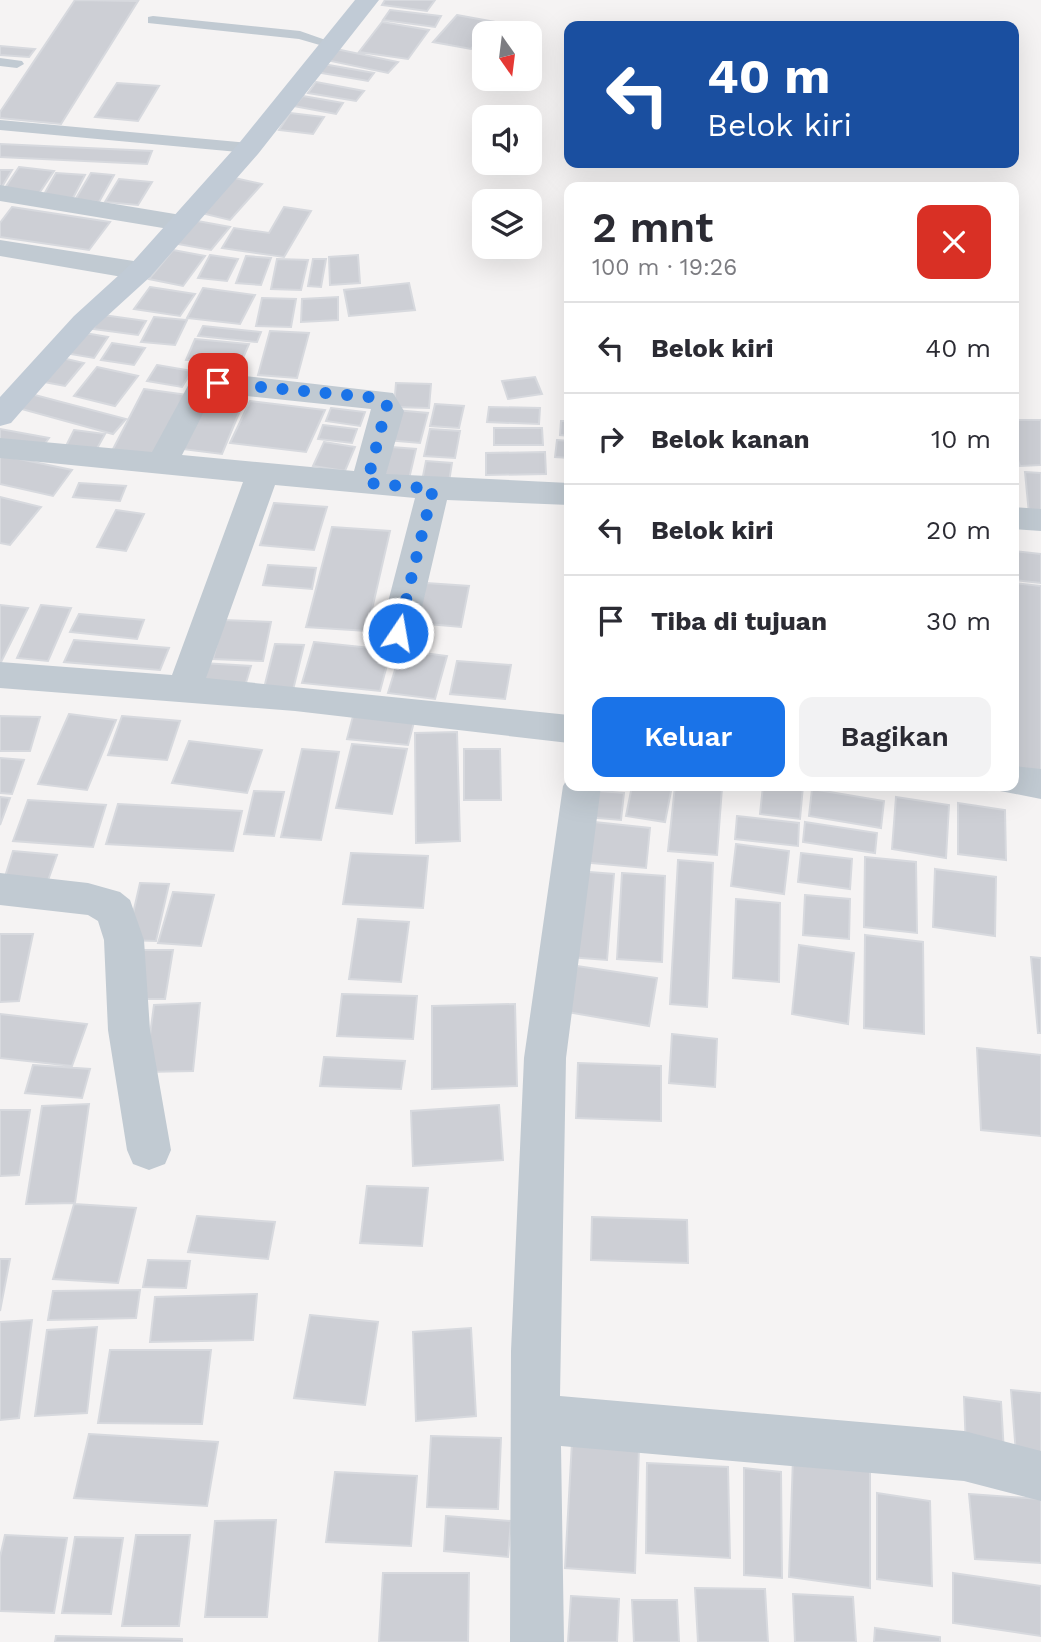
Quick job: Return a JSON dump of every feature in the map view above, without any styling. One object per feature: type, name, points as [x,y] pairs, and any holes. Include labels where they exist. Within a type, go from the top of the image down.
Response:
[{"type":"main road","points":[[0,416],[84,322],[140,271],[249,148],[368,0]]},
{"type":"street","points":[[0,193],[181,223]]},
{"type":"street","points":[[0,247],[140,271]]},
{"type":"street","points":[[161,464],[201,389],[218,383],[382,400],[388,411],[367,483]]},
{"type":"street","points":[[0,447],[433,489],[564,494]]},
{"type":"street","points":[[184,690],[263,472]]},
{"type":"street","points":[[398,633],[433,489]]},
{"type":"street","points":[[1019,518],[1041,520]]},
{"type":"street","points":[[0,675],[295,698],[564,728]]},
{"type":"street","points":[[1019,782],[1041,784]]},
{"type":"street","points":[[537,1642],[535,1419],[545,1058],[581,791]]},
{"type":"street","points":[[0,889],[89,899],[106,904],[116,912],[124,940],[129,1030],[149,1150]]},
{"type":"street","points":[[535,1419],[964,1456],[1041,1476]]},
{"type":"lane","points":[[153,20],[300,35],[330,44]]},
{"type":"lane","points":[[0,62],[17,64]]},
{"type":"lane","points":[[0,125],[249,148]]},
{"type":"building","points":[[75,0],[138,1],[61,124],[0,118],[0,112]]},
{"type":"building","points":[[385,0],[435,0],[427,11],[382,5]]},
{"type":"building","points":[[390,10],[441,16],[435,27],[383,20]]},
{"type":"building","points":[[457,15],[490,21],[472,21],[471,49],[433,42]]},
{"type":"building","points":[[382,22],[429,30],[408,59],[359,52]]},
{"type":"building","points":[[0,46],[35,49],[29,57],[0,55]]},
{"type":"building","points":[[336,49],[398,62],[388,73],[326,60]]},
{"type":"building","points":[[323,64],[374,73],[368,81],[316,72]]},
{"type":"building","points":[[316,82],[364,91],[356,101],[308,93]]},
{"type":"building","points":[[117,83],[159,86],[138,121],[95,117]]},
{"type":"building","points":[[303,96],[343,103],[336,114],[294,106]]},
{"type":"building","points":[[290,113],[324,117],[313,134],[279,130]]},
{"type":"building","points":[[0,144],[152,151],[147,164],[0,157]]},
{"type":"building","points":[[19,167],[54,171],[38,195],[3,191]]},
{"type":"building","points":[[0,170],[12,170],[0,190]]},
{"type":"building","points":[[56,173],[85,175],[73,198],[43,196]]},
{"type":"building","points":[[91,173],[114,175],[99,202],[75,200]]},
{"type":"building","points":[[230,177],[262,184],[230,220],[197,212]]},
{"type":"building","points":[[119,179],[152,182],[138,205],[105,202]]},
{"type":"building","points":[[12,207],[110,222],[89,250],[0,237],[0,223]]},
{"type":"building","points":[[284,207],[311,211],[284,257],[222,248],[234,228],[269,233]]},
{"type":"building","points":[[192,220],[230,227],[211,250],[173,243]]},
{"type":"building","points":[[173,250],[205,256],[183,286],[149,279]]},
{"type":"building","points":[[210,255],[238,259],[227,281],[198,278]]},
{"type":"building","points":[[358,255],[360,283],[330,285],[329,257]]},
{"type":"building","points":[[246,256],[271,258],[261,285],[236,283]]},
{"type":"building","points":[[277,259],[308,260],[301,290],[271,289]]},
{"type":"building","points":[[313,259],[326,259],[321,287],[308,286]]},
{"type":"building","points":[[409,283],[415,310],[349,316],[344,290]]},
{"type":"building","points":[[150,287],[195,294],[180,316],[134,309]]},
{"type":"building","points":[[203,288],[255,295],[240,324],[187,318]]},
{"type":"building","points":[[338,297],[338,320],[301,322],[302,299]]},
{"type":"building","points":[[262,298],[296,299],[291,327],[256,326]]},
{"type":"building","points":[[103,315],[146,321],[138,335],[93,329]]},
{"type":"building","points":[[154,317],[187,320],[175,345],[141,342]]},
{"type":"building","points":[[203,326],[261,332],[257,342],[198,336]]},
{"type":"building","points":[[270,331],[309,333],[297,378],[258,375]]},
{"type":"building","points":[[79,332],[108,337],[94,358],[65,353]]},
{"type":"building","points":[[195,339],[249,344],[240,365],[186,360]]},
{"type":"building","points":[[112,343],[145,348],[134,365],[101,360]]},
{"type":"building","points":[[58,357],[84,363],[65,386],[39,381]]},
{"type":"building","points":[[157,365],[192,371],[182,387],[147,381]]},
{"type":"building","points":[[196,366],[235,370],[230,380],[191,376]]},
{"type":"building","points":[[97,367],[138,376],[115,406],[74,396]]},
{"type":"building","points":[[535,377],[542,394],[508,399],[502,381]]},
{"type":"building","points":[[396,383],[431,384],[429,408],[394,407]]},
{"type":"building","points":[[144,389],[188,395],[155,461],[110,455]]},
{"type":"building","points":[[31,394],[126,419],[113,434],[18,408]]},
{"type":"building","points":[[206,397],[244,401],[222,454],[182,449]]},
{"type":"building","points":[[250,401],[325,410],[306,452],[230,443]]},
{"type":"building","points":[[435,404],[464,406],[459,428],[430,426]]},
{"type":"building","points":[[489,407],[540,408],[539,424],[487,422]]},
{"type":"building","points":[[331,408],[365,412],[360,426],[326,421]]},
{"type":"building","points":[[395,410],[428,413],[420,443],[387,440]]},
{"type":"building","points":[[1019,420],[1041,420],[1041,465],[1020,466]]},
{"type":"building","points":[[561,421],[564,421],[564,435],[560,435]]},
{"type":"building","points":[[323,425],[357,429],[352,443],[318,439]]},
{"type":"building","points":[[494,428],[542,428],[543,445],[494,445]]},
{"type":"building","points":[[0,429],[49,438],[41,449],[0,441]]},
{"type":"building","points":[[430,429],[460,431],[455,458],[424,456]]},
{"type":"building","points":[[74,430],[105,434],[94,454],[64,450]]},
{"type":"building","points":[[557,440],[564,441],[564,458],[555,457]]},
{"type":"building","points":[[324,442],[355,447],[345,471],[313,466]]},
{"type":"building","points":[[391,447],[416,449],[409,479],[384,477]]},
{"type":"building","points":[[545,452],[546,474],[486,475],[486,453]]},
{"type":"building","points":[[0,455],[72,470],[53,496],[0,484]]},
{"type":"building","points":[[426,461],[452,463],[448,488],[421,486]]},
{"type":"building","points":[[1025,472],[1041,473],[1041,515],[1029,514]]},
{"type":"building","points":[[79,483],[126,486],[120,501],[73,497]]},
{"type":"building","points":[[0,497],[41,507],[10,545],[0,543]]},
{"type":"building","points":[[274,503],[327,507],[314,550],[260,545]]},
{"type":"building","points":[[116,510],[144,514],[126,551],[97,547]]},
{"type":"building","points":[[332,527],[390,531],[367,631],[306,627]]},
{"type":"building","points":[[1019,552],[1041,554],[1041,583],[1019,581]]},
{"type":"building","points":[[268,565],[316,568],[312,589],[263,585]]},
{"type":"building","points":[[426,583],[469,586],[461,627],[417,623]]},
{"type":"building","points":[[1019,584],[1041,586],[1041,780],[1019,778]]},
{"type":"building","points":[[0,605],[28,608],[1,662],[0,662]]},
{"type":"building","points":[[41,605],[71,608],[48,661],[17,658]]},
{"type":"building","points":[[79,614],[144,620],[137,639],[70,632]]},
{"type":"building","points":[[223,620],[271,622],[263,661],[213,659]]},
{"type":"building","points":[[74,640],[169,648],[160,670],[64,662]]},
{"type":"building","points":[[314,642],[391,650],[380,691],[302,683]]},
{"type":"building","points":[[275,644],[304,645],[293,690],[264,688]]},
{"type":"building","points":[[401,650],[447,656],[435,699],[388,693]]},
{"type":"building","points":[[457,661],[511,665],[505,699],[450,694]]},
{"type":"building","points":[[202,663],[251,666],[245,686],[196,682]]},
{"type":"building","points":[[69,714],[116,720],[87,790],[38,784]]},
{"type":"building","points":[[0,716],[40,717],[30,751],[0,751]]},
{"type":"building","points":[[122,716],[180,721],[167,760],[108,755]]},
{"type":"building","points":[[353,716],[414,722],[408,745],[347,739]]},
{"type":"building","points":[[457,732],[460,841],[416,843],[415,733]]},
{"type":"building","points":[[189,741],[262,750],[247,793],[172,783]]},
{"type":"building","points":[[352,744],[407,749],[392,814],[336,808]]},
{"type":"building","points":[[302,749],[339,752],[321,840],[281,837]]},
{"type":"building","points":[[464,749],[500,749],[501,800],[464,800]]},
{"type":"building","points":[[0,758],[24,760],[12,794],[0,793]]},
{"type":"building","points":[[254,791],[284,792],[274,836],[244,834]]},
{"type":"building","points":[[588,791],[624,793],[621,820],[586,817]]},
{"type":"building","points":[[631,791],[671,791],[665,822],[626,816]]},
{"type":"building","points":[[674,791],[722,791],[717,855],[668,851]]},
{"type":"building","points":[[762,791],[803,791],[800,819],[760,814]]},
{"type":"building","points":[[812,791],[884,801],[881,828],[809,816]]},
{"type":"building","points":[[0,797],[10,798],[0,825]]},
{"type":"building","points":[[896,797],[949,805],[946,858],[892,849]]},
{"type":"building","points":[[28,800],[106,805],[93,847],[13,841]]},
{"type":"building","points":[[958,803],[1005,810],[1006,860],[958,854]]},
{"type":"building","points":[[118,804],[242,811],[233,851],[106,844]]},
{"type":"building","points":[[737,816],[799,823],[798,846],[735,839]]},
{"type":"building","points":[[585,821],[650,828],[646,868],[581,862]]},
{"type":"building","points":[[805,822],[877,833],[875,853],[803,842]]},
{"type":"building","points":[[736,844],[789,851],[784,894],[731,886]]},
{"type":"building","points":[[13,851],[57,855],[46,886],[3,883]]},
{"type":"building","points":[[351,853],[428,856],[423,908],[343,904]]},
{"type":"building","points":[[801,853],[852,859],[850,889],[798,882]]},
{"type":"building","points":[[865,857],[916,862],[917,933],[864,927]]},
{"type":"building","points":[[678,860],[713,863],[707,1007],[670,1004]]},
{"type":"building","points":[[935,869],[996,877],[995,936],[933,927]]},
{"type":"building","points":[[577,871],[614,874],[607,960],[569,957]]},
{"type":"building","points":[[622,873],[665,876],[662,962],[617,959]]},
{"type":"building","points":[[140,883],[169,884],[156,941],[127,940]]},
{"type":"building","points":[[173,892],[214,895],[201,946],[158,943]]},
{"type":"building","points":[[805,895],[850,899],[849,939],[803,935]]},
{"type":"building","points":[[736,899],[780,903],[779,982],[733,978]]},
{"type":"building","points":[[358,919],[409,922],[401,982],[349,979]]},
{"type":"building","points":[[0,934],[33,934],[19,1001],[0,1002]]},
{"type":"building","points":[[865,935],[923,942],[924,1034],[864,1028]]},
{"type":"building","points":[[799,945],[854,953],[848,1024],[792,1014]]},
{"type":"building","points":[[140,950],[173,950],[165,999],[131,999]]},
{"type":"building","points":[[1031,957],[1041,958],[1041,1033],[1038,1033]]},
{"type":"building","points":[[577,966],[657,978],[649,1026],[567,1012]]},
{"type":"building","points":[[342,994],[417,996],[413,1039],[337,1036]]},
{"type":"building","points":[[200,1003],[193,1071],[145,1072],[154,1005]]},
{"type":"building","points":[[515,1004],[517,1086],[432,1089],[432,1006]]},
{"type":"building","points":[[0,1014],[87,1024],[72,1066],[0,1058]]},
{"type":"building","points":[[672,1034],[717,1039],[715,1087],[669,1083]]},
{"type":"building","points":[[977,1048],[1041,1055],[1041,1136],[981,1130]]},
{"type":"building","points":[[324,1057],[405,1061],[401,1089],[320,1086]]},
{"type":"building","points":[[578,1063],[661,1066],[661,1121],[576,1118]]},
{"type":"building","points":[[33,1065],[90,1069],[82,1098],[25,1093]]},
{"type":"building","points":[[89,1104],[75,1203],[26,1204],[42,1106]]},
{"type":"building","points":[[499,1105],[503,1160],[413,1166],[411,1111]]},
{"type":"building","points":[[0,1110],[30,1110],[19,1175],[0,1176]]},
{"type":"building","points":[[367,1186],[428,1188],[422,1246],[360,1243]]},
{"type":"building","points":[[74,1204],[136,1208],[118,1283],[53,1279]]},
{"type":"building","points":[[197,1216],[275,1222],[268,1259],[188,1252]]},
{"type":"building","points":[[592,1217],[687,1220],[688,1263],[591,1260]]},
{"type":"building","points":[[0,1259],[10,1259],[0,1311]]},
{"type":"building","points":[[148,1260],[190,1261],[186,1288],[143,1287]]},
{"type":"building","points":[[140,1290],[136,1318],[48,1320],[53,1291]]},
{"type":"building","points":[[257,1294],[253,1340],[150,1342],[155,1297]]},
{"type":"building","points":[[310,1315],[378,1322],[365,1405],[294,1398]]},
{"type":"building","points":[[32,1320],[19,1418],[0,1420],[0,1322]]},
{"type":"building","points":[[97,1327],[87,1413],[35,1416],[47,1330]]},
{"type":"building","points":[[471,1328],[476,1416],[416,1421],[413,1332]]},
{"type":"building","points":[[110,1350],[211,1350],[202,1424],[98,1423]]},
{"type":"building","points":[[1011,1390],[1041,1393],[1041,1469],[1017,1466]]},
{"type":"building","points":[[964,1397],[1001,1402],[1004,1453],[966,1449]]},
{"type":"building","points":[[89,1434],[218,1442],[207,1506],[74,1498]]},
{"type":"building","points":[[431,1436],[501,1438],[498,1509],[427,1507]]},
{"type":"building","points":[[572,1442],[639,1446],[635,1573],[565,1568]]},
{"type":"building","points":[[793,1457],[870,1467],[870,1588],[789,1577]]},
{"type":"building","points":[[647,1463],[728,1467],[730,1558],[646,1553]]},
{"type":"building","points":[[744,1468],[781,1472],[782,1578],[744,1575]]},
{"type":"building","points":[[335,1472],[417,1476],[411,1546],[326,1542]]},
{"type":"building","points":[[877,1493],[930,1501],[932,1586],[877,1579]]},
{"type":"building","points":[[969,1494],[1041,1499],[1041,1563],[975,1559]]},
{"type":"building","points":[[446,1516],[511,1521],[508,1557],[444,1551]]},
{"type":"building","points":[[276,1520],[267,1617],[205,1617],[215,1521]]},
{"type":"building","points":[[5,1535],[67,1538],[54,1613],[0,1611],[0,1557]]},
{"type":"building","points":[[136,1535],[190,1535],[179,1626],[122,1626]]},
{"type":"building","points":[[75,1537],[123,1538],[111,1614],[62,1613]]},
{"type":"building","points":[[383,1573],[469,1573],[468,1642],[379,1642]]},
{"type":"building","points":[[953,1573],[1041,1586],[1041,1636],[953,1623]]},
{"type":"building","points":[[695,1588],[765,1589],[768,1642],[698,1642]]},
{"type":"building","points":[[793,1594],[853,1597],[856,1642],[795,1642]]},
{"type":"building","points":[[571,1596],[619,1599],[617,1642],[568,1642]]},
{"type":"building","points":[[632,1600],[677,1600],[679,1642],[634,1642]]},
{"type":"building","points":[[875,1628],[940,1637],[940,1642],[874,1642]]},
{"type":"building","points":[[56,1636],[182,1639],[182,1642],[55,1642]]},
{"type":"route","points":[[218,383],[368,397],[382,400],[387,405],[388,411],[367,483],[433,489],[398,633]]}]
